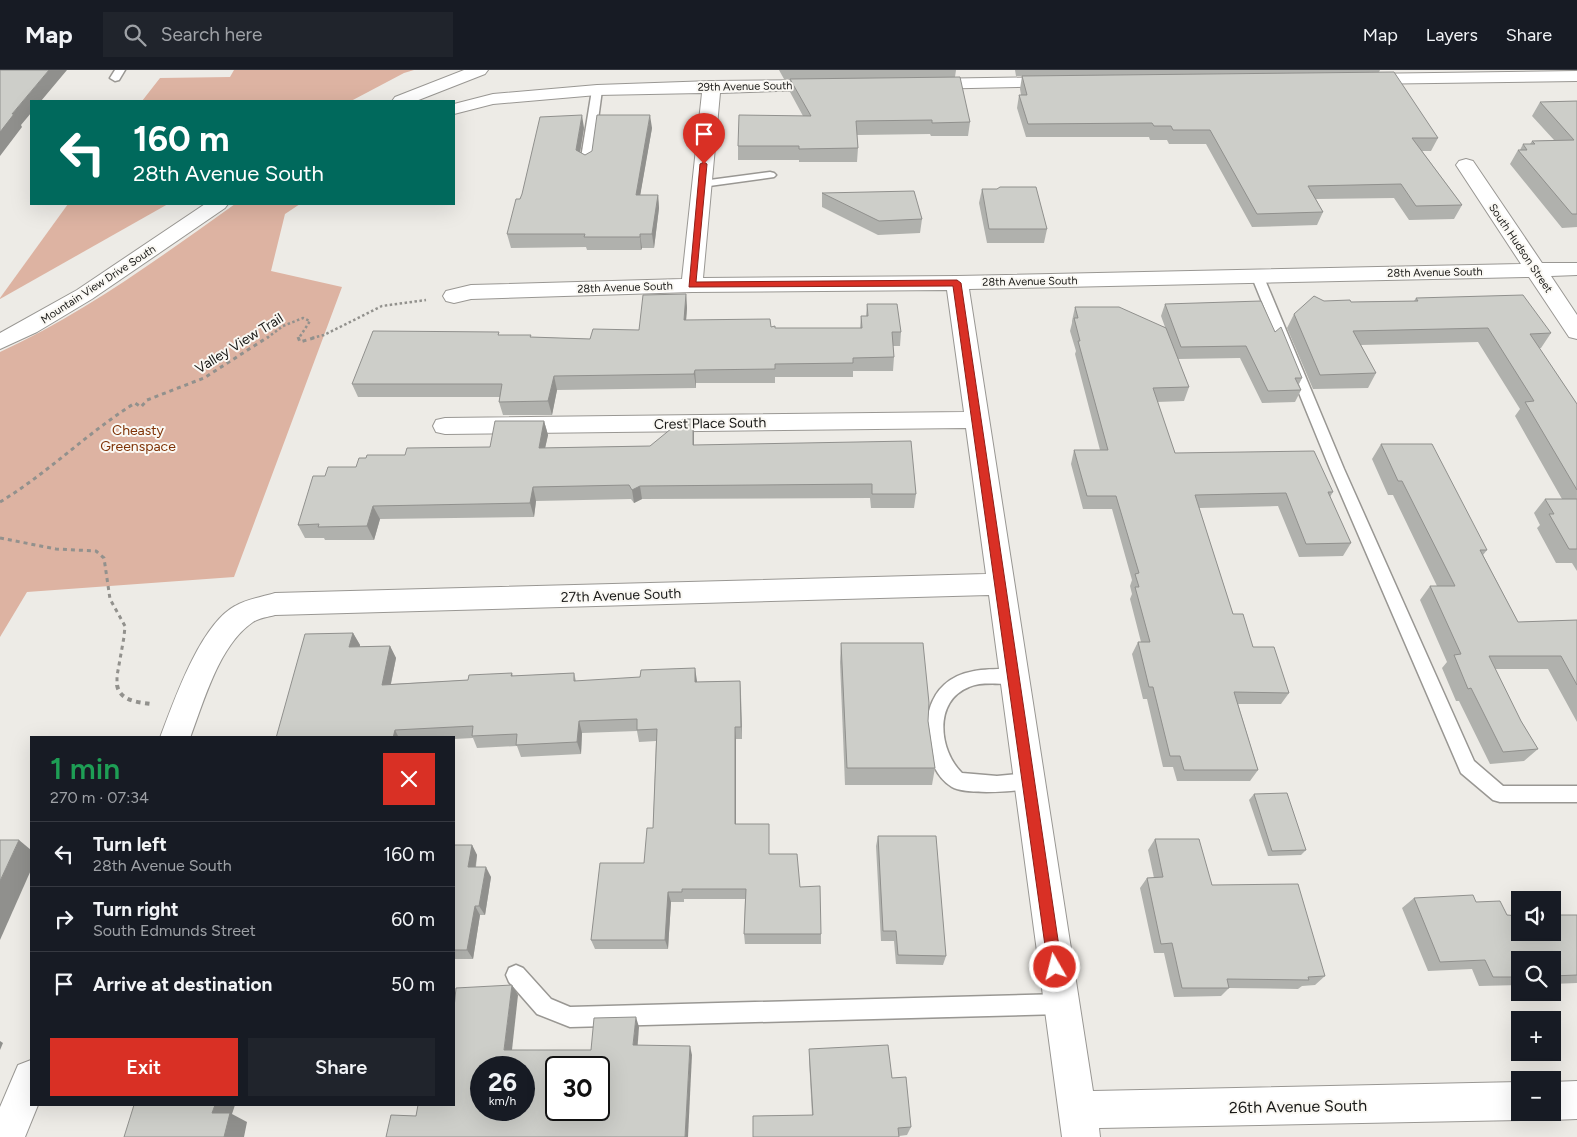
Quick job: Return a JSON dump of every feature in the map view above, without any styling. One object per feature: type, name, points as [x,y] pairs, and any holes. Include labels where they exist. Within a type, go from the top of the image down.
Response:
[{"type":"street","points":[[403,100],[479,70]]},
{"type":"street","points":[[1341,80],[1577,76]]},
{"type":"street","points":[[904,84],[1073,82]]},
{"type":"street","name":"29th Avenue South","points":[[455,109],[493,99],[597,90],[712,86],[846,85]]},
{"type":"street","points":[[692,285],[712,86]]},
{"type":"street","name":"South Hudson Street","points":[[1466,165],[1577,332]]},
{"type":"street","name":"Mountain View Drive South","points":[[0,342],[33,326],[118,275],[217,205]]},
{"type":"street","name":"28th Avenue South","points":[[454,296],[471,292],[692,285],[957,283],[1577,269]]},
{"type":"street","points":[[957,283],[1079,1123]]},
{"type":"street","name":"Crest Place South","points":[[444,426],[976,420]]},
{"type":"street","name":"27th Avenue South","points":[[176,736],[216,643],[229,626],[244,613],[275,604],[1000,584]]},
{"type":"street","points":[[6,1137],[30,1080]]},
{"type":"street","points":[[1561,1101],[1577,1100]]},
{"type":"street","name":"26th Avenue South","points":[[1079,1123],[1511,1101]]},
{"type":"lane","points":[[586,164],[597,90]]},
{"type":"lane","points":[[702,184],[770,175]]},
{"type":"lane","points":[[1257,276],[1337,470],[1467,767],[1500,794],[1577,794]]},
{"type":"lane","points":[[1013,676],[985,677],[960,683],[948,692],[939,706],[934,722],[937,745],[945,768],[958,781],[997,784],[1028,781]]},
{"type":"lane","points":[[516,975],[544,1007],[570,1017],[1061,1004]]},
{"type":"path","name":"Valley View Trail","points":[[0,502],[35,481],[112,416],[135,404],[142,407],[147,400],[207,377],[254,348],[282,326],[303,318],[310,321],[298,337],[300,342],[324,335],[382,306],[454,296]]},
{"type":"path","points":[[0,538],[56,549],[96,552],[104,558],[110,599],[126,627],[125,644],[117,678],[118,691],[121,696]]},
{"type":"green space","points":[[234,70],[414,70],[404,73],[353,100],[143,100],[160,78],[230,77]]},
{"type":"green space","points":[[67,205],[166,205],[0,299]]},
{"type":"green space","name":"Cheasty Greenspace","points":[[234,205],[298,205],[285,214],[271,271],[342,287],[234,577],[27,592],[0,637],[0,352],[62,320],[150,264]]},
{"type":"building","points":[[0,70],[49,70],[12,114],[14,114],[0,132]]},
{"type":"building","points":[[1394,72],[1438,138],[1412,138],[1462,205],[1416,206],[1401,184],[1308,186],[1323,212],[1257,214],[1210,130],[1173,130],[1171,126],[1154,126],[1152,123],[1028,124],[1019,95],[1027,95],[1022,76]]},
{"type":"building","points":[[960,77],[970,122],[932,123],[932,120],[856,121],[858,148],[799,149],[799,146],[738,146],[739,115],[811,116],[790,79]]},
{"type":"building","points":[[1577,101],[1577,214],[1572,214],[1518,150],[1527,150],[1523,144],[1535,144],[1532,141],[1574,140],[1540,102]]},
{"type":"building","points":[[582,115],[576,150],[585,155],[592,151],[597,115],[650,115],[636,195],[658,195],[652,234],[640,234],[640,237],[584,237],[585,234],[507,234],[516,199],[520,199],[522,194],[540,117]]},
{"type":"building","points":[[1000,187],[1036,187],[1047,229],[989,229],[982,189],[997,189]]},
{"type":"building","points":[[914,191],[922,219],[879,221],[822,193]]},
{"type":"building","points":[[686,294],[684,320],[770,319],[771,327],[775,326],[775,328],[862,328],[861,316],[868,316],[867,304],[897,304],[901,332],[892,332],[894,357],[853,358],[853,363],[775,364],[775,369],[695,370],[694,374],[554,376],[548,401],[499,402],[502,384],[352,384],[373,331],[499,332],[498,335],[590,339],[593,329],[639,330],[643,295]]},
{"type":"building","points":[[1523,295],[1551,333],[1530,334],[1577,404],[1577,490],[1525,402],[1534,401],[1488,328],[1353,331],[1376,373],[1320,375],[1294,314],[1314,296],[1324,301],[1350,300],[1351,302],[1418,301],[1416,298]]},
{"type":"building","points":[[1261,301],[1275,332],[1281,327],[1302,378],[1295,378],[1301,390],[1268,391],[1246,346],[1181,347],[1165,304]]},
{"type":"building","points":[[1075,307],[1119,307],[1166,328],[1189,387],[1153,388],[1175,453],[1314,451],[1333,492],[1328,492],[1351,543],[1306,544],[1286,493],[1195,495],[1233,614],[1243,614],[1253,647],[1274,647],[1289,693],[1234,692],[1258,770],[1184,770],[1180,756],[1170,756],[1153,687],[1149,687],[1138,642],[1150,642],[1135,587],[1139,587],[1135,574],[1139,573],[1116,496],[1087,496],[1074,450],[1108,450],[1078,341],[1080,341],[1074,318],[1078,318]]},
{"type":"building","points":[[683,419],[693,419],[693,445],[911,441],[916,494],[872,494],[872,484],[640,486],[632,490],[629,485],[533,487],[530,503],[373,506],[367,526],[318,527],[319,524],[298,525],[313,476],[325,476],[328,467],[356,467],[359,458],[366,458],[367,455],[405,455],[407,448],[490,447],[495,421],[544,421],[539,448],[650,446]]},
{"type":"building","points":[[1381,444],[1432,444],[1487,550],[1480,550],[1518,622],[1577,620],[1577,685],[1561,656],[1489,656],[1521,721],[1538,749],[1503,752],[1471,688],[1468,689],[1454,655],[1461,654],[1430,586],[1455,586],[1402,481],[1398,481]]},
{"type":"building","points":[[1545,499],[1577,499],[1577,549],[1569,549],[1549,514],[1554,514]]},
{"type":"building","points":[[353,633],[349,647],[390,646],[382,685],[468,680],[469,675],[512,673],[511,676],[574,673],[574,681],[640,677],[641,670],[695,668],[695,682],[740,681],[741,727],[735,727],[735,824],[769,824],[769,854],[797,854],[800,887],[820,886],[821,934],[744,934],[746,889],[682,889],[682,892],[668,892],[665,940],[591,940],[600,863],[644,863],[647,828],[653,828],[657,729],[637,730],[637,719],[579,721],[577,742],[516,745],[517,734],[472,736],[473,726],[395,730],[394,736],[277,736],[305,634]]},
{"type":"building","points":[[841,643],[923,643],[929,703],[928,721],[935,768],[847,768]]},
{"type":"building","points":[[1287,793],[1306,850],[1272,851],[1254,794]]},
{"type":"building","points":[[878,836],[936,836],[946,956],[898,955],[896,931],[883,931]]},
{"type":"building","points":[[1155,839],[1199,839],[1212,885],[1298,884],[1325,976],[1308,977],[1309,980],[1227,979],[1229,988],[1182,988],[1172,943],[1161,944],[1147,878],[1163,877]]},
{"type":"building","points":[[0,840],[19,840],[0,881]]},
{"type":"building","points":[[455,845],[472,845],[468,867],[486,867],[479,906],[475,906],[467,950],[455,950]]},
{"type":"building","points":[[1473,895],[1476,902],[1500,901],[1507,915],[1511,915],[1511,941],[1561,941],[1561,915],[1577,915],[1577,975],[1561,976],[1561,951],[1511,951],[1511,977],[1493,977],[1485,960],[1440,962],[1414,898]]},
{"type":"building","points":[[512,985],[504,1050],[591,1050],[594,1018],[636,1017],[633,1045],[690,1046],[685,1137],[386,1137],[391,1115],[416,1116],[418,1106],[455,1106],[456,988]]},
{"type":"building","points":[[888,1045],[892,1078],[906,1077],[911,1127],[898,1128],[899,1137],[753,1137],[753,1116],[813,1115],[809,1049]]},
{"type":"building","points":[[134,1106],[215,1106],[212,1113],[230,1113],[224,1137],[124,1137]]},
{"type":"route","points":[[704,164],[692,285],[957,283],[1055,967]]}]
